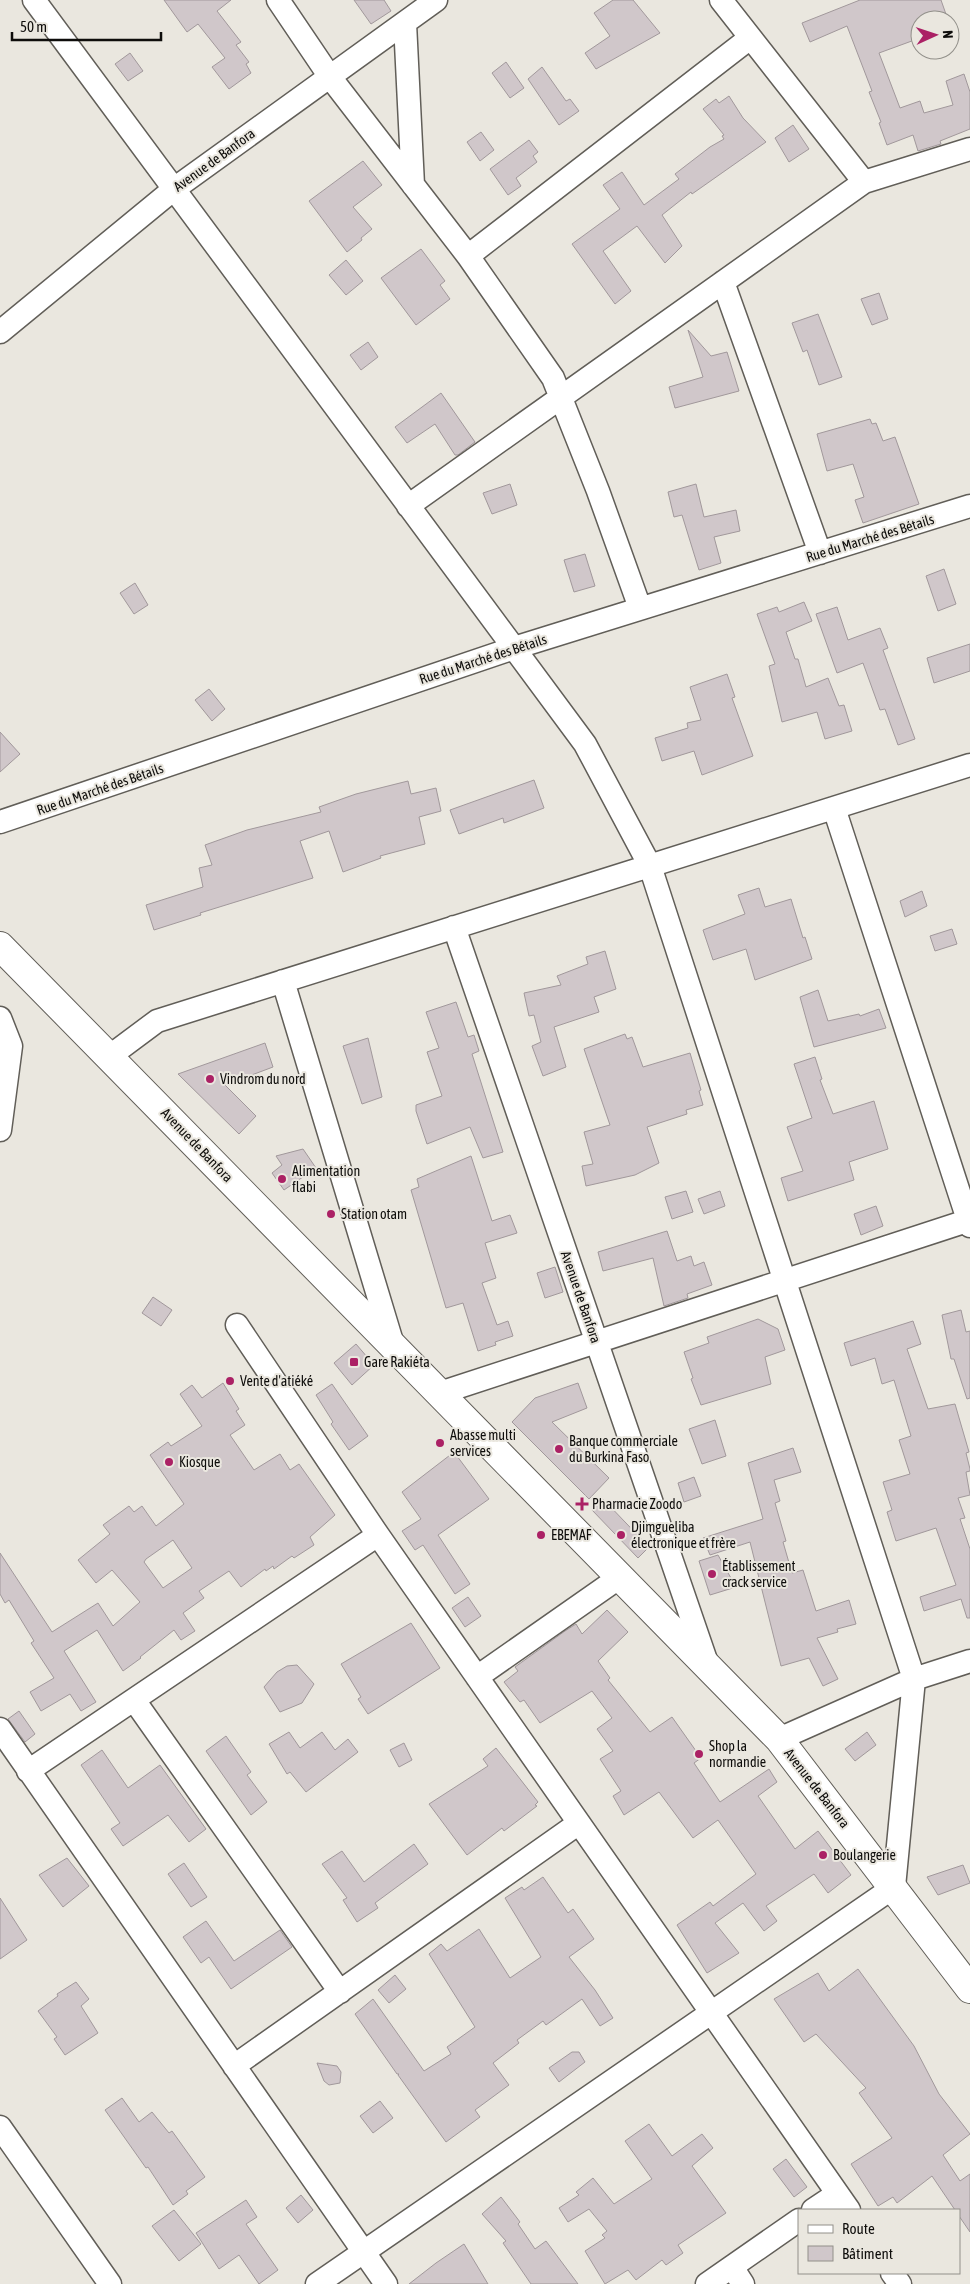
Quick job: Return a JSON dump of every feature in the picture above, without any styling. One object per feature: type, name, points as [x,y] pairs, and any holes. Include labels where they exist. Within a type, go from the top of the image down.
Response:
[{"type":"main road","name":"Avenue de Banfora","points":[[0,946],[779,1739],[894,1887],[970,1989]]},
{"type":"street","points":[[34,0],[585,744],[650,866],[914,1679],[894,1887],[317,2284]]},
{"type":"street","points":[[278,0],[330,77],[468,256],[553,378],[598,491],[640,608]]},
{"type":"street","name":"Avenue de Banfora","points":[[0,332],[174,189],[436,0]]},
{"type":"street","points":[[721,0],[864,182]]},
{"type":"street","points":[[405,23],[413,185]]},
{"type":"street","points":[[468,256],[750,38]]},
{"type":"street","points":[[408,506],[864,182],[970,149]]},
{"type":"street","points":[[723,282],[820,553]]},
{"type":"street","name":"Rue du Marché des Bétails","points":[[0,822],[514,648],[970,506]]},
{"type":"street","points":[[110,1056],[157,1021],[970,765]]},
{"type":"street","points":[[440,1393],[969,1222],[834,808]]},
{"type":"street","name":"Avenue de Banfora","points":[[454,927],[709,1667]]},
{"type":"street","name":"Avenue de Banfora","points":[[283,982],[393,1345]]},
{"type":"street","points":[[0,1018],[11,1046],[0,1130]]},
{"type":"street","points":[[237,1326],[378,1535],[843,2202],[817,2209]]},
{"type":"street","points":[[28,1771],[378,1535]]},
{"type":"street","points":[[476,1676],[620,1577]]},
{"type":"street","points":[[779,1739],[914,1679],[970,1661]]},
{"type":"street","points":[[134,1700],[340,1992]]},
{"type":"street","points":[[0,1729],[386,2284]]},
{"type":"street","points":[[234,2066],[579,1823]]},
{"type":"street","points":[[0,2127],[110,2284]]},
{"type":"street","points":[[707,2284],[737,2276],[798,2221]]},
{"type":"building","points":[[164,0],[231,0],[217,11],[241,42],[236,45],[249,62],[246,64],[251,73],[229,89],[212,67],[225,58],[198,24],[187,32]]},
{"type":"building","points":[[354,0],[384,0],[391,11],[371,24]]},
{"type":"building","points":[[613,0],[633,0],[660,33],[596,69],[585,53],[610,36],[594,13]]},
{"type":"building","points":[[860,0],[941,0],[944,10],[910,10],[910,42],[879,53],[900,108],[920,101],[924,113],[953,105],[946,81],[964,74],[970,92],[970,129],[940,141],[941,144],[918,151],[913,135],[887,145],[879,123],[881,122],[869,92],[872,91],[847,26],[810,42],[802,23]]},
{"type":"building","points":[[130,53],[143,71],[128,81],[115,64]]},
{"type":"building","points":[[506,62],[524,88],[510,98],[492,73]]},
{"type":"building","points":[[542,67],[566,101],[570,99],[579,111],[559,125],[528,79]]},
{"type":"building","points":[[729,96],[743,118],[766,142],[692,194],[691,192],[662,215],[682,246],[665,263],[637,226],[603,251],[631,291],[615,304],[572,244],[620,209],[603,185],[622,172],[644,205],[679,179],[675,174],[710,147],[724,139],[722,136],[724,135],[703,109],[716,99],[719,103]]},
{"type":"building","points":[[793,125],[809,149],[789,162],[775,138]]},
{"type":"building","points":[[481,132],[494,150],[480,161],[467,142]]},
{"type":"building","points":[[529,140],[538,152],[533,156],[537,162],[516,178],[521,186],[508,195],[490,169]]},
{"type":"building","points":[[363,161],[382,185],[353,207],[372,229],[347,252],[309,201]]},
{"type":"building","points":[[421,249],[445,281],[440,285],[450,299],[416,325],[381,278]]},
{"type":"building","points":[[346,260],[363,281],[346,295],[329,275]]},
{"type":"building","points":[[879,293],[888,319],[872,325],[861,299]]},
{"type":"building","points":[[818,314],[842,377],[819,385],[807,350],[803,352],[792,323]]},
{"type":"building","points":[[688,330],[711,356],[727,352],[739,391],[675,408],[669,387],[703,377]]},
{"type":"building","points":[[368,342],[378,357],[361,370],[350,355]]},
{"type":"building","points":[[441,393],[475,442],[458,455],[455,455],[435,424],[407,443],[395,427]]},
{"type":"building","points":[[870,419],[872,424],[876,423],[883,441],[895,437],[919,504],[863,523],[855,500],[864,497],[853,464],[827,471],[817,434]]},
{"type":"building","points":[[510,484],[517,505],[492,514],[483,493]]},
{"type":"building","points":[[696,484],[704,517],[736,510],[740,531],[714,537],[721,563],[699,570],[682,515],[674,517],[668,492]]},
{"type":"building","points":[[585,554],[595,586],[574,592],[564,560]]},
{"type":"building","points":[[944,569],[956,604],[938,611],[926,576]]},
{"type":"building","points":[[135,583],[148,605],[134,614],[120,593]]},
{"type":"building","points":[[804,602],[812,621],[786,632],[795,659],[798,659],[806,687],[828,678],[839,706],[844,705],[852,731],[825,739],[817,712],[782,722],[769,666],[775,664],[757,614],[777,607],[779,612]]},
{"type":"building","points":[[837,607],[848,640],[880,628],[888,648],[883,650],[915,739],[898,745],[885,709],[880,710],[863,663],[837,673],[816,614]]},
{"type":"building","points":[[970,644],[970,671],[934,683],[927,658]]},
{"type":"building","points":[[727,674],[735,697],[732,698],[753,756],[702,775],[694,751],[662,761],[655,738],[688,728],[687,723],[701,720],[690,687]]},
{"type":"building","points":[[209,689],[225,709],[212,721],[195,700]]},
{"type":"building","points":[[0,732],[20,754],[0,772]]},
{"type":"building","points":[[534,780],[544,808],[504,823],[503,818],[459,834],[450,810]]},
{"type":"building","points":[[408,781],[411,794],[436,788],[441,811],[419,817],[425,844],[380,856],[381,858],[343,872],[329,831],[300,841],[313,878],[200,913],[201,915],[154,930],[146,905],[203,887],[199,868],[212,865],[205,845],[247,830],[321,812],[319,807],[356,794]]},
{"type":"building","points":[[759,888],[765,907],[791,899],[803,938],[805,937],[812,959],[755,980],[746,949],[713,960],[703,930],[745,914],[738,895]]},
{"type":"building","points":[[922,891],[927,906],[905,917],[900,901]]},
{"type":"building","points":[[952,929],[957,944],[935,951],[930,936]]},
{"type":"building","points":[[605,951],[616,989],[594,997],[599,1012],[554,1027],[566,1067],[543,1076],[532,1046],[541,1042],[534,1015],[529,1016],[524,993],[561,985],[557,976],[588,964],[586,957]]},
{"type":"building","points":[[818,990],[828,1021],[859,1014],[860,1016],[879,1009],[886,1028],[814,1047],[800,997]]},
{"type":"building","points":[[456,1002],[468,1037],[474,1035],[479,1051],[472,1054],[503,1152],[483,1158],[470,1127],[427,1144],[416,1111],[416,1105],[442,1096],[427,1052],[439,1048],[426,1012]]},
{"type":"building","points":[[625,1034],[627,1039],[632,1037],[643,1067],[690,1053],[701,1090],[699,1091],[703,1105],[686,1110],[687,1114],[647,1127],[659,1163],[635,1175],[586,1186],[582,1166],[593,1164],[584,1132],[610,1125],[584,1049]]},
{"type":"building","points":[[368,1038],[382,1097],[362,1104],[343,1046]]},
{"type":"building","points":[[265,1043],[273,1067],[225,1085],[256,1116],[239,1134],[178,1074]]},
{"type":"building","points":[[815,1057],[822,1079],[820,1080],[833,1114],[874,1101],[888,1149],[849,1162],[854,1180],[788,1201],[781,1178],[803,1171],[787,1127],[812,1118],[794,1064]]},
{"type":"building","points":[[303,1149],[316,1168],[284,1190],[272,1173],[282,1165],[276,1156]]},
{"type":"building","points":[[471,1156],[492,1221],[510,1215],[517,1233],[485,1243],[496,1278],[482,1283],[497,1325],[508,1321],[513,1336],[495,1342],[496,1345],[478,1351],[463,1303],[446,1308],[411,1190],[419,1187],[417,1179]]},
{"type":"building","points":[[686,1191],[693,1212],[672,1219],[665,1197]]},
{"type":"building","points":[[720,1191],[725,1206],[704,1214],[698,1199]]},
{"type":"building","points":[[876,1206],[883,1226],[861,1235],[854,1214]]},
{"type":"building","points":[[667,1231],[677,1261],[691,1256],[694,1266],[704,1262],[712,1285],[687,1294],[688,1298],[664,1306],[653,1258],[603,1271],[598,1252]]},
{"type":"building","points":[[555,1267],[563,1292],[545,1298],[537,1273]]},
{"type":"building","points":[[153,1297],[172,1310],[161,1326],[142,1313]]},
{"type":"building","points":[[961,1310],[966,1332],[970,1331],[970,1398],[967,1399],[954,1359],[951,1359],[942,1315]]},
{"type":"building","points":[[758,1319],[778,1329],[785,1350],[765,1357],[771,1384],[701,1405],[691,1379],[693,1378],[684,1352],[709,1343],[707,1337]]},
{"type":"building","points":[[913,1321],[921,1344],[907,1349],[928,1409],[955,1404],[969,1452],[966,1453],[970,1471],[966,1472],[970,1495],[958,1498],[965,1518],[960,1519],[970,1549],[970,1618],[967,1618],[961,1599],[924,1611],[920,1597],[956,1585],[936,1528],[896,1541],[887,1512],[892,1510],[883,1482],[910,1474],[899,1440],[911,1436],[894,1380],[882,1384],[875,1358],[851,1366],[844,1343]]},
{"type":"building","points":[[356,1344],[374,1365],[352,1385],[334,1363]]},
{"type":"building","points":[[223,1383],[239,1409],[236,1411],[245,1425],[230,1435],[254,1470],[280,1454],[290,1470],[299,1464],[335,1515],[310,1537],[314,1545],[294,1558],[292,1556],[274,1569],[273,1566],[266,1571],[265,1569],[241,1587],[229,1571],[199,1591],[204,1598],[183,1613],[195,1631],[181,1640],[174,1630],[123,1671],[97,1630],[64,1651],[96,1702],[81,1711],[70,1694],[41,1711],[30,1692],[54,1678],[31,1643],[34,1641],[9,1600],[5,1603],[0,1594],[0,1553],[52,1632],[98,1603],[113,1626],[140,1602],[112,1570],[96,1583],[78,1560],[110,1534],[103,1525],[129,1506],[134,1512],[142,1506],[156,1526],[184,1504],[150,1455],[168,1442],[171,1446],[202,1426],[180,1394],[192,1385],[202,1398]],"holes":[[[173,1540],[192,1568],[163,1588],[144,1562]]]},
{"type":"building","points":[[578,1383],[587,1408],[552,1422],[609,1478],[589,1499],[512,1422],[535,1398]]},
{"type":"building","points":[[332,1384],[368,1436],[349,1450],[331,1424],[333,1422],[316,1395]]},
{"type":"building","points":[[715,1420],[726,1456],[702,1464],[689,1429]]},
{"type":"building","points":[[793,1448],[801,1472],[774,1480],[780,1501],[775,1503],[786,1541],[783,1542],[792,1573],[803,1570],[816,1611],[849,1600],[856,1624],[837,1629],[838,1632],[817,1638],[838,1679],[823,1686],[809,1658],[781,1666],[750,1542],[710,1555],[703,1538],[763,1519],[748,1463]]},
{"type":"building","points":[[454,1452],[489,1499],[438,1535],[470,1584],[455,1594],[423,1545],[415,1550],[402,1531],[421,1519],[402,1492]]},
{"type":"building","points":[[694,1477],[701,1496],[684,1502],[678,1483]]},
{"type":"building","points":[[603,1499],[649,1547],[638,1558],[592,1510]]},
{"type":"building","points":[[718,1555],[736,1587],[710,1595],[699,1561]]},
{"type":"building","points":[[468,1597],[481,1616],[465,1627],[452,1608]]},
{"type":"building","points":[[607,1610],[628,1632],[598,1661],[610,1678],[608,1680],[650,1732],[672,1717],[701,1758],[694,1763],[720,1802],[769,1769],[777,1782],[758,1796],[795,1849],[818,1831],[851,1875],[828,1893],[814,1874],[766,1906],[777,1921],[764,1931],[743,1903],[715,1923],[739,1953],[707,1973],[677,1925],[710,1902],[713,1906],[756,1874],[718,1820],[693,1838],[659,1792],[624,1815],[613,1796],[621,1791],[600,1759],[613,1751],[597,1729],[612,1718],[592,1691],[540,1723],[524,1700],[520,1702],[504,1682],[518,1671],[515,1667],[565,1631],[576,1624],[582,1634]]},
{"type":"building","points":[[411,1623],[440,1668],[368,1714],[358,1699],[361,1697],[341,1664]]},
{"type":"building","points":[[297,1665],[314,1684],[302,1703],[280,1712],[264,1687],[277,1672],[287,1666]]},
{"type":"building","points":[[19,1711],[35,1734],[25,1742],[8,1719]]},
{"type":"building","points":[[289,1732],[300,1748],[322,1732],[335,1750],[348,1739],[358,1752],[306,1792],[290,1772],[287,1774],[269,1744]]},
{"type":"building","points":[[867,1732],[876,1745],[855,1761],[845,1749]]},
{"type":"building","points":[[226,1736],[251,1772],[247,1775],[267,1802],[251,1815],[206,1751]]},
{"type":"building","points":[[404,1743],[412,1760],[399,1767],[390,1750]]},
{"type":"building","points":[[496,1748],[538,1802],[535,1805],[537,1806],[504,1831],[502,1828],[467,1855],[429,1804],[488,1766],[483,1759]]},
{"type":"building","points":[[102,1750],[128,1788],[160,1765],[206,1829],[189,1842],[168,1815],[123,1846],[111,1829],[120,1823],[81,1765]]},
{"type":"building","points":[[414,1844],[428,1864],[375,1903],[378,1908],[357,1922],[343,1900],[347,1898],[322,1864],[342,1851],[364,1882]]},
{"type":"building","points":[[67,1858],[89,1886],[63,1907],[39,1875]]},
{"type":"building","points":[[184,1863],[207,1897],[191,1907],[168,1874]]},
{"type":"building","points":[[963,1865],[970,1883],[938,1895],[927,1877]]},
{"type":"building","points":[[543,1877],[568,1913],[573,1909],[594,1939],[569,1957],[595,1990],[613,2018],[600,2026],[582,1999],[546,2025],[543,2021],[517,2040],[519,2043],[493,2063],[509,2085],[475,2110],[480,2117],[446,2142],[355,2014],[373,1999],[424,2071],[451,2054],[447,2047],[475,2027],[429,1954],[441,1944],[447,1951],[479,1929],[510,1978],[541,1957],[505,1898],[522,1887],[524,1890]]},
{"type":"building","points":[[0,1898],[27,1940],[0,1959]]},
{"type":"building","points":[[206,1921],[234,1961],[280,1930],[292,1947],[231,1989],[209,1957],[201,1963],[183,1937]]},
{"type":"building","points":[[858,1969],[914,2046],[939,2094],[970,2134],[943,2155],[960,2181],[970,2174],[970,2232],[960,2217],[960,2209],[954,2209],[932,2176],[897,2203],[893,2197],[878,2206],[851,2164],[892,2138],[859,2093],[866,2088],[816,2034],[804,2042],[774,1999],[818,1973],[829,1991]]},
{"type":"building","points":[[395,1975],[406,1989],[389,2003],[378,1990]]},
{"type":"building","points":[[76,1982],[89,1999],[81,2006],[98,2033],[65,2055],[54,2039],[57,2037],[38,2011],[58,1996],[57,1994]]},
{"type":"building","points":[[572,2052],[579,2052],[585,2062],[559,2082],[549,2068]]},
{"type":"building","points":[[317,2063],[337,2066],[341,2072],[340,2083],[329,2085],[324,2081]]},
{"type":"building","points":[[122,2098],[139,2122],[152,2112],[169,2133],[172,2131],[205,2177],[186,2191],[188,2194],[173,2205],[148,2167],[146,2168],[105,2110]]},
{"type":"building","points":[[380,2101],[393,2118],[373,2133],[360,2116]]},
{"type":"building","points":[[649,2124],[672,2156],[702,2134],[713,2148],[692,2166],[726,2213],[678,2245],[683,2253],[666,2265],[662,2260],[636,2280],[628,2270],[605,2284],[585,2251],[605,2238],[602,2235],[607,2231],[589,2209],[568,2222],[559,2208],[579,2195],[576,2192],[593,2178],[614,2204],[652,2179],[625,2141]]},
{"type":"building","points":[[786,2159],[807,2187],[794,2197],[773,2169]]},
{"type":"building","points":[[301,2195],[313,2210],[298,2223],[286,2208]]},
{"type":"building","points":[[501,2197],[520,2222],[518,2224],[535,2249],[546,2241],[578,2284],[531,2284],[503,2243],[506,2241],[482,2214]]},
{"type":"building","points":[[246,2200],[257,2217],[246,2224],[278,2270],[259,2284],[239,2255],[219,2269],[196,2233]]},
{"type":"building","points":[[174,2210],[201,2244],[179,2261],[152,2226]]},
{"type":"building","points":[[464,2244],[488,2284],[409,2284],[436,2263]]},
{"type":"place","name":"Vindrom du nord","points":[[210,1079]]},
{"type":"place","name":"Alimentation flabi","points":[[282,1179]]},
{"type":"place","name":"Station otam","points":[[331,1214]]},
{"type":"place","name":"Gare Rakiéta","points":[[354,1362]]},
{"type":"place","name":"Vente d'atiéké","points":[[230,1381]]},
{"type":"place","name":"Abasse multi services","points":[[440,1443]]},
{"type":"place","name":"Banque commerciale du Burkina Faso","points":[[559,1449]]},
{"type":"place","name":"Kiosque","points":[[169,1462]]},
{"type":"place","name":"Pharmacie Zoodo","points":[[582,1504]]},
{"type":"place","name":"EBEMAF","points":[[541,1535]]},
{"type":"place","name":"Djimgueliba électronique et frère","points":[[621,1535]]},
{"type":"place","name":"Établissement crack service","points":[[712,1574]]},
{"type":"place","name":"Shop la normandie","points":[[699,1754]]},
{"type":"place","name":"Boulangerie","points":[[823,1855]]}]
